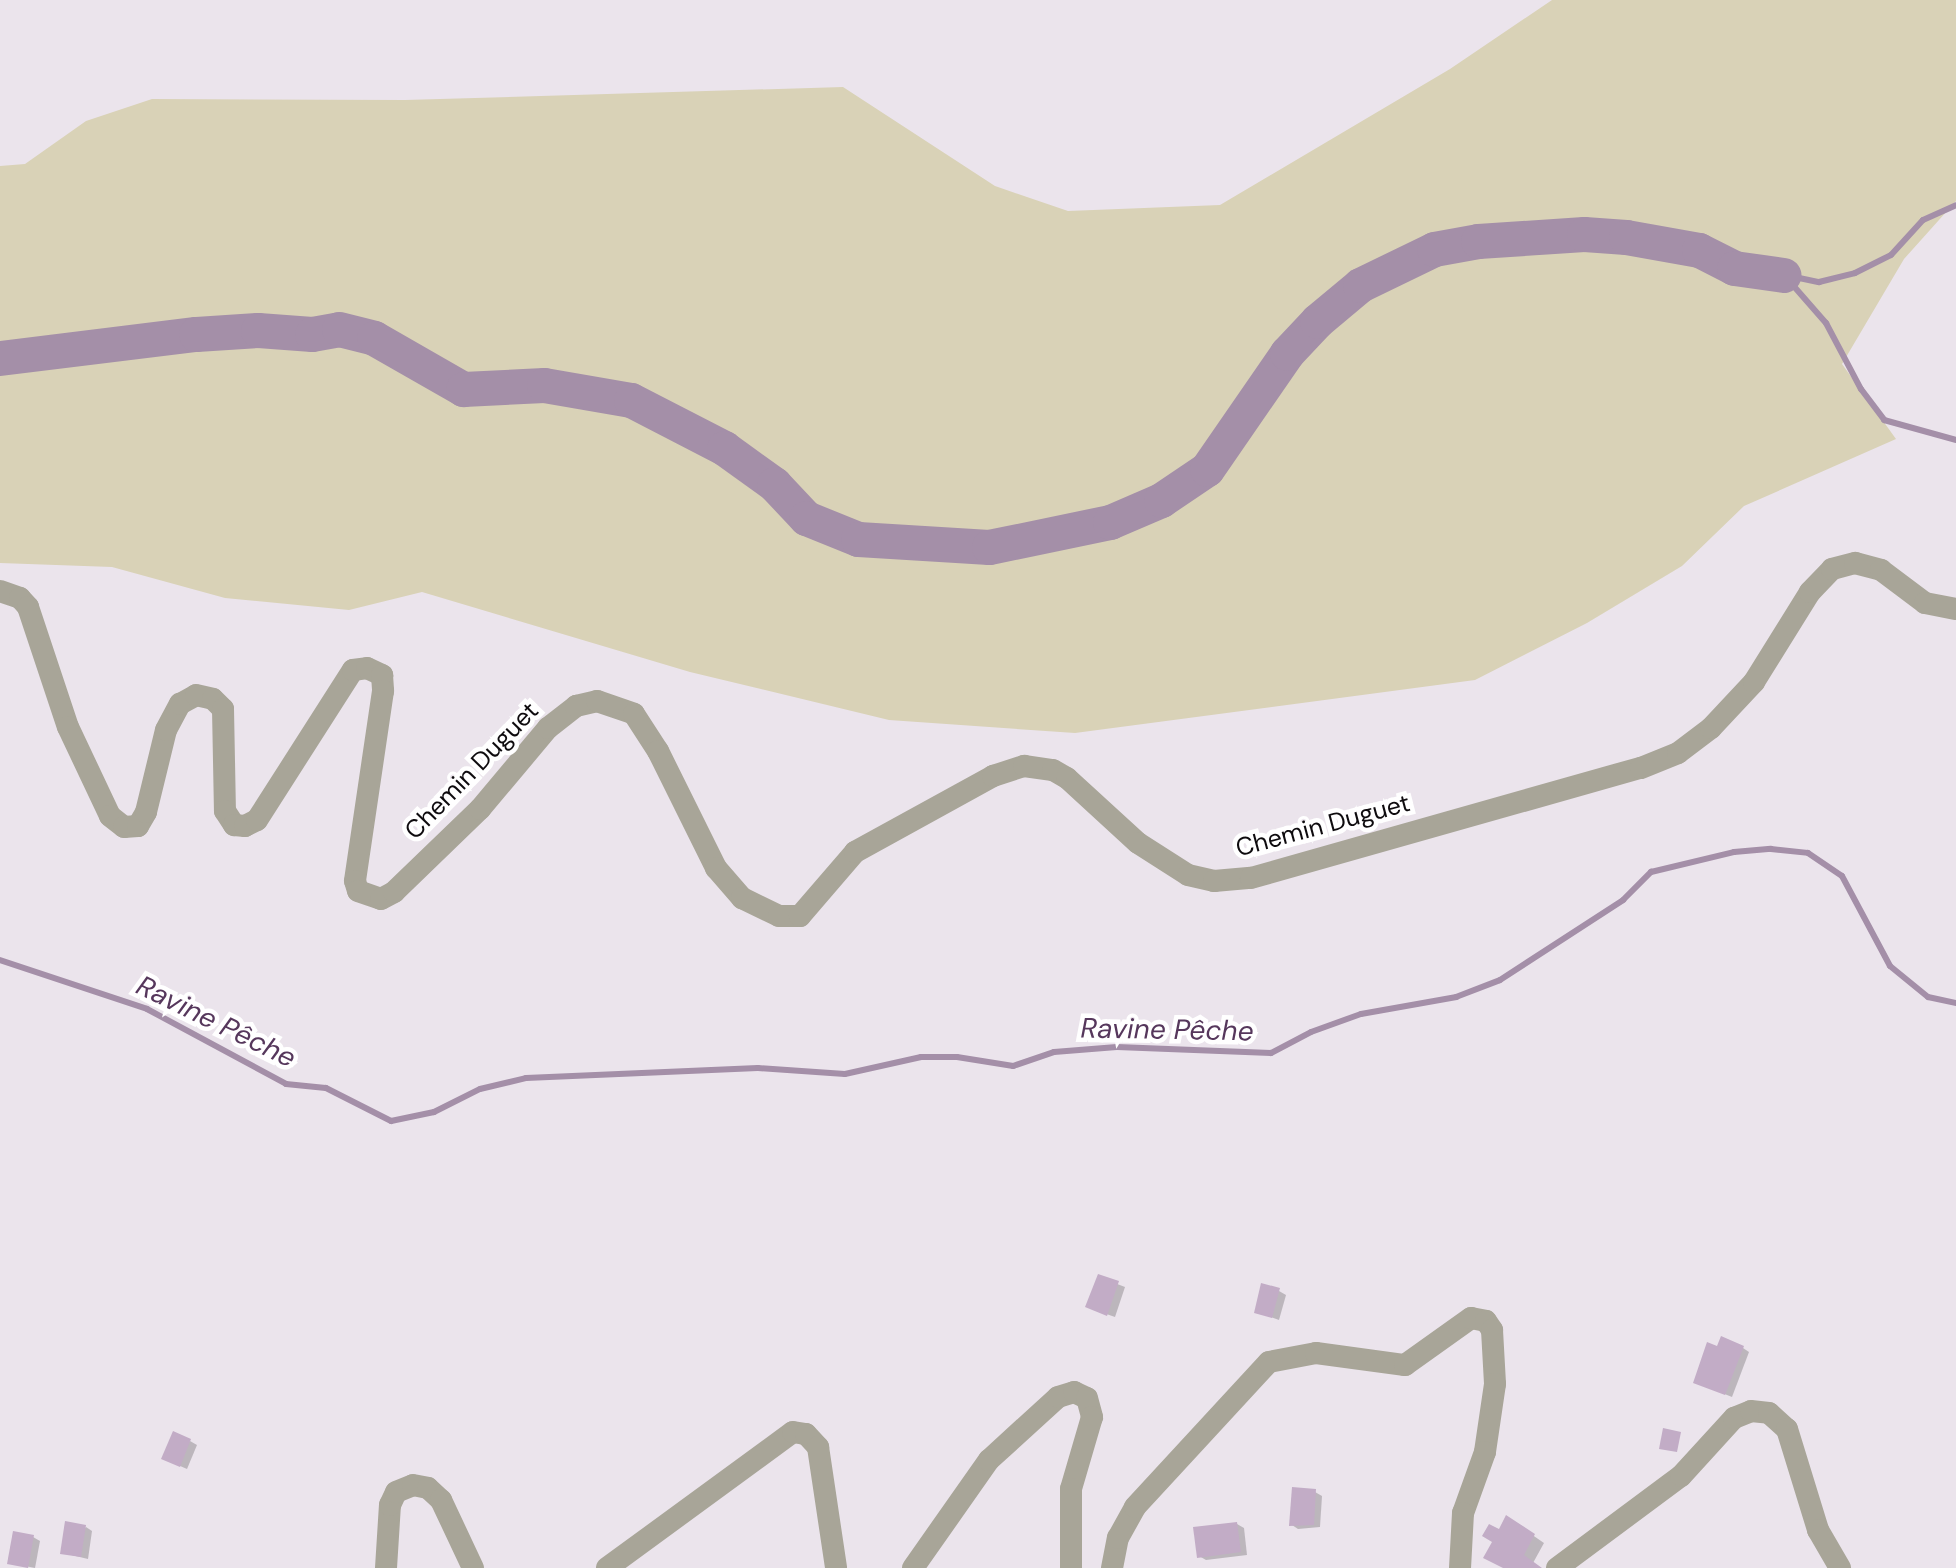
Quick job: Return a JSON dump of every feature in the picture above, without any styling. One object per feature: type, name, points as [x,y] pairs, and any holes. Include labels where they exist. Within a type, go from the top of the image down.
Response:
[{"type":"street","name":"Chemin Duguet","points":[[0,592],[20,598],[28,607],[68,727],[110,816],[124,828],[138,826],[146,812],[166,730],[180,704],[196,694],[213,699],[224,709],[225,811],[234,825],[245,826],[256,820],[353,670],[367,668],[382,675],[383,691],[355,881],[358,891],[380,899],[394,892],[480,809],[548,728],[576,706],[597,701],[634,714],[658,751],[716,868],[742,898],[779,916],[800,916],[855,852],[993,776],[1024,766],[1053,770],[1067,778],[1138,843],[1188,875],[1214,880],[1250,878],[1641,768],[1678,753],[1711,728],[1754,682],[1810,592],[1832,570],[1855,564],[1881,570],[1925,603],[1956,609]]},
{"type":"street","points":[[1112,1568],[1118,1538],[1135,1507],[1269,1362],[1316,1354],[1405,1365],[1471,1318],[1486,1321],[1492,1330],[1495,1384],[1486,1452],[1464,1513],[1460,1568]]},
{"type":"street","points":[[913,1568],[989,1460],[1058,1397],[1074,1392],[1087,1398],[1092,1417],[1071,1489],[1071,1568]]},
{"type":"street","points":[[1556,1568],[1657,1496],[1734,1418],[1751,1412],[1769,1413],[1787,1428],[1818,1530],[1840,1568]]},
{"type":"street","points":[[607,1568],[794,1432],[806,1434],[818,1447],[836,1568]]},
{"type":"street","points":[[386,1568],[390,1505],[396,1492],[413,1485],[428,1488],[441,1500],[473,1568]]},
{"type":"shaded area","points":[[1552,0],[1956,0],[1956,201],[1904,259],[1842,364],[1896,439],[1744,506],[1682,566],[1587,623],[1475,680],[1075,733],[889,720],[690,672],[422,592],[349,610],[225,598],[112,567],[0,563],[0,166],[25,164],[86,121],[152,99],[405,100],[843,87],[995,186],[1068,211],[1220,205],[1450,69]]},
{"type":"building","points":[[1098,1274],[1119,1281],[1107,1316],[1085,1307]]},
{"type":"building","points":[[1261,1283],[1280,1288],[1272,1318],[1254,1313]]},
{"type":"building","points":[[1721,1336],[1744,1346],[1725,1395],[1693,1383],[1707,1342],[1717,1346]]},
{"type":"building","points":[[1663,1428],[1681,1432],[1677,1452],[1659,1449]]},
{"type":"building","points":[[173,1431],[191,1439],[180,1467],[161,1459]]},
{"type":"building","points":[[1292,1487],[1316,1489],[1314,1525],[1289,1526]]},
{"type":"building","points":[[1506,1515],[1535,1534],[1524,1555],[1542,1568],[1503,1568],[1483,1558],[1492,1542],[1482,1536],[1489,1524],[1499,1529]]},
{"type":"building","points":[[65,1521],[86,1525],[81,1557],[60,1554]]},
{"type":"building","points":[[1237,1522],[1241,1552],[1197,1558],[1193,1527]]},
{"type":"building","points":[[13,1531],[34,1535],[28,1568],[7,1564]]},
{"type":"waterway","points":[[1785,275],[1819,282],[1855,273],[1891,255],[1923,220],[1956,205]]},
{"type":"waterway","points":[[0,358],[196,334],[258,330],[312,334],[339,329],[374,338],[463,389],[544,385],[631,400],[724,448],[774,484],[806,518],[858,539],[989,547],[1110,522],[1161,500],[1207,469],[1287,353],[1317,321],[1360,285],[1434,249],[1478,241],[1584,234],[1626,237],[1699,250],[1734,268],[1784,275]]},
{"type":"waterway","points":[[1784,275],[1826,323],[1861,389],[1884,420],[1956,440]]},
{"type":"waterway","name":"Ravine Pêche","points":[[0,960],[147,1009],[286,1084],[326,1088],[391,1121],[434,1112],[480,1089],[526,1078],[758,1068],[845,1074],[921,1057],[957,1057],[1013,1066],[1054,1052],[1117,1047],[1271,1053],[1311,1032],[1361,1014],[1456,997],[1500,980],[1623,900],[1651,872],[1734,852],[1771,849],[1808,853],[1842,876],[1890,966],[1928,997],[1956,1003]]}]
